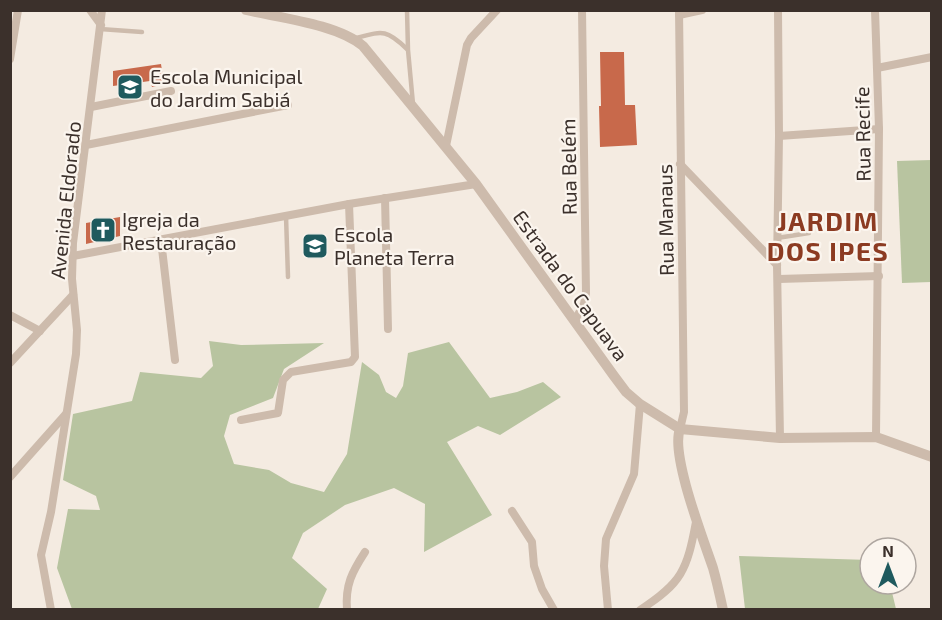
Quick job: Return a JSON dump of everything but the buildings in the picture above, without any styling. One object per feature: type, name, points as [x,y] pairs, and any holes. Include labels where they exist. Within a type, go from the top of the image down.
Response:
[{"type":"street","points":[[10,59],[18,10]]},
{"type":"street","points":[[90,10],[100,27]]},
{"type":"street","name":"Avenida Eldorado","points":[[51,609],[41,555],[51,512],[77,340],[73,295],[73,256],[102,10]]},
{"type":"street","name":"Estrada do Capuava","points":[[246,10],[330,29],[363,46],[476,184],[626,392],[640,404],[680,429],[780,438],[876,436],[932,457]]},
{"type":"street","points":[[446,146],[467,45],[498,10]]},
{"type":"street","name":"Rua Belém","points":[[575,320],[584,304],[586,293],[582,10]]},
{"type":"street","points":[[679,13],[702,10]]},
{"type":"street","points":[[778,10],[777,265],[780,438]]},
{"type":"street","name":"Rua Recife","points":[[875,10],[879,129],[876,436]]},
{"type":"street","name":"Rua Manaus","points":[[679,13],[684,412],[680,429]]},
{"type":"street","points":[[877,68],[932,57]]},
{"type":"street","points":[[91,106],[171,92]]},
{"type":"street","points":[[86,145],[288,105]]},
{"type":"street","points":[[779,136],[879,129]]},
{"type":"street","points":[[680,164],[777,265]]},
{"type":"street","points":[[73,256],[349,204],[476,184]]},
{"type":"street","points":[[385,198],[388,329]]},
{"type":"street","points":[[241,420],[278,413],[283,380],[291,372],[351,362],[356,357],[349,204]]},
{"type":"street","points":[[161,240],[175,360]]},
{"type":"street","points":[[778,279],[879,276]]},
{"type":"street","points":[[10,363],[73,295]]},
{"type":"street","points":[[10,315],[40,331]]},
{"type":"street","points":[[608,609],[604,567],[606,539],[634,474],[640,404]]},
{"type":"street","points":[[10,477],[66,414]]},
{"type":"street","points":[[680,429],[677,444],[696,522],[713,570],[723,609]]},
{"type":"street","points":[[512,510],[532,542],[534,567],[542,589],[554,609]]},
{"type":"street","points":[[640,609],[668,590],[679,578],[691,547],[696,522]]},
{"type":"street","points":[[347,609],[346,599],[351,572],[365,552]]},
{"type":"lane","points":[[407,10],[413,106]]},
{"type":"lane","points":[[100,27],[142,32]]},
{"type":"lane","points":[[353,39],[373,33],[387,34],[393,36],[408,50]]},
{"type":"lane","points":[[286,216],[288,277]]},
{"type":"lane","points":[[777,238],[809,233]]},
{"type":"green space","points":[[931,160],[931,282],[902,283],[897,161]]},
{"type":"green space","points":[[209,341],[241,345],[324,343],[284,369],[273,398],[230,415],[224,436],[234,464],[269,470],[291,483],[324,492],[347,454],[362,362],[379,375],[386,392],[396,398],[403,386],[408,353],[449,342],[490,398],[517,392],[543,382],[561,397],[500,435],[478,426],[447,442],[492,515],[424,552],[425,504],[394,488],[345,505],[303,533],[292,558],[327,589],[318,609],[72,609],[57,568],[68,509],[100,510],[96,496],[63,480],[73,414],[132,401],[140,372],[201,378],[213,366]]},
{"type":"green space","points":[[739,556],[858,560],[858,596],[893,596],[896,609],[745,609]]},
{"type":"place","name":"Escola Municipal do Jardim Sabiá","points":[[130,87]]},
{"type":"place","name":"Igreja da Restauração","points":[[103,230]]},
{"type":"place","name":"Escola Planeta Terra","points":[[315,246]]},
{"type":"district","name":"JARDIM DOS IPES","points":[[828,235]]}]
